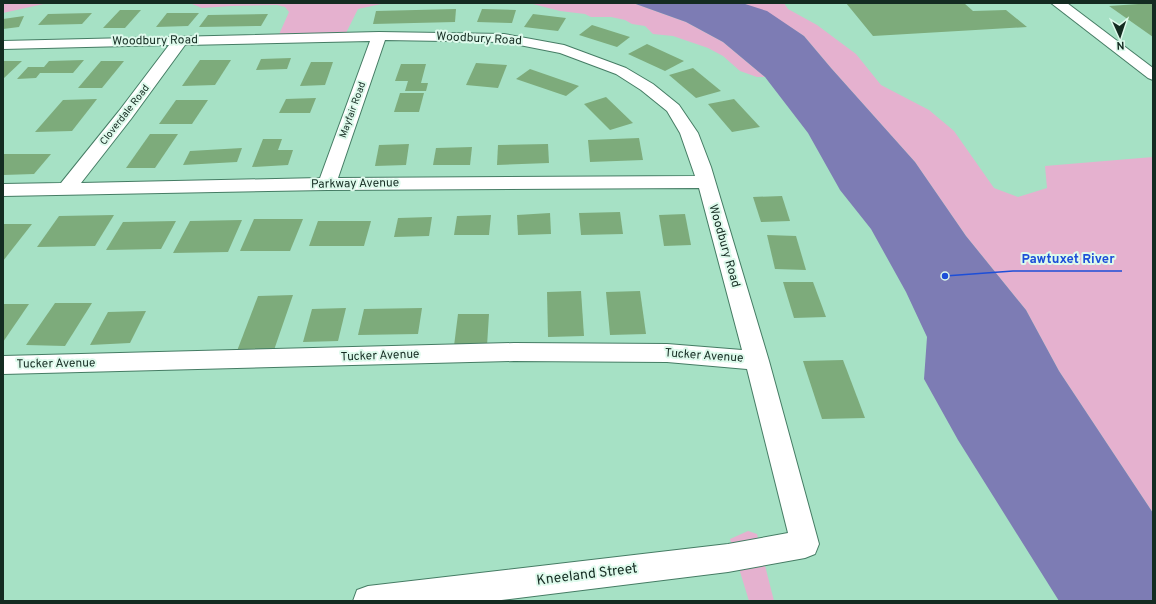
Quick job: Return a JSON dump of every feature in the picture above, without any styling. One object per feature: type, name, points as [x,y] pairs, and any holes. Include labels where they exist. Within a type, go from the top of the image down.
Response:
[{"type":"street","points":[[1058,3],[1153,75]]},
{"type":"street","name":"Woodbury Road","points":[[3,44],[379,36],[504,38],[534,42],[564,49],[621,71],[647,87],[673,108],[689,133],[706,182],[757,360],[805,544]]},
{"type":"street","name":"Mayfair Road","points":[[326,184],[379,36]]},
{"type":"street","name":"Cloverdale Road","points":[[67,188],[125,116],[181,40]]},
{"type":"street","name":"Parkway Avenue","points":[[3,190],[326,184],[706,182]]},
{"type":"street","name":"Tucker Avenue","points":[[3,365],[514,352],[667,353],[757,360]]},
{"type":"street","name":"Kneeland Street","points":[[368,601],[728,558],[805,544]]},
{"type":"shaded area","points":[[3,3],[48,3],[3,13]]},
{"type":"shaded area","points":[[167,3],[386,3],[358,9],[344,37],[277,39],[289,12],[285,7],[277,5],[202,8],[192,4]]},
{"type":"shaded area","points":[[529,3],[633,3],[686,22],[723,42],[765,77],[757,77],[740,71],[723,56],[708,48],[673,36],[653,34],[645,26],[632,24],[625,20],[611,17],[591,17],[585,14],[560,11]]},
{"type":"shaded area","points":[[742,3],[784,3],[788,9],[817,25],[856,54],[881,85],[929,110],[954,131],[994,188],[1018,197],[1047,188],[1045,166],[1153,157],[1153,513],[1059,371],[1026,310],[966,236],[915,162],[804,36],[767,12]]},
{"type":"shaded area","points":[[748,531],[757,534],[774,601],[749,601],[730,539]]},
{"type":"water","points":[[633,3],[742,3],[767,11],[804,36],[915,162],[966,236],[1026,310],[1059,371],[1153,513],[1153,601],[1059,601],[958,440],[924,379],[927,337],[906,292],[871,229],[840,190],[808,133],[765,77],[723,42],[686,22]]},
{"type":"building","points":[[846,3],[964,3],[973,11],[1006,10],[1027,27],[873,36]]},
{"type":"building","points":[[1153,3],[1153,37],[1109,6]]},
{"type":"building","points":[[456,9],[455,22],[373,24],[376,11]]},
{"type":"building","points":[[482,9],[516,10],[512,23],[477,22]]},
{"type":"building","points":[[120,10],[141,10],[125,28],[103,28]]},
{"type":"building","points":[[92,13],[82,24],[38,25],[48,14]]},
{"type":"building","points":[[167,13],[199,13],[188,26],[156,27]]},
{"type":"building","points":[[268,14],[261,26],[199,27],[208,15]]},
{"type":"building","points":[[533,14],[566,18],[558,31],[524,27]]},
{"type":"building","points":[[24,16],[19,27],[3,29],[3,19]]},
{"type":"building","points":[[592,25],[630,37],[617,47],[579,35]]},
{"type":"building","points":[[647,44],[684,61],[665,71],[628,54]]},
{"type":"building","points":[[291,58],[287,69],[256,70],[261,59]]},
{"type":"building","points":[[84,60],[73,73],[40,73],[36,78],[17,79],[28,67],[44,67],[49,61]]},
{"type":"building","points":[[200,60],[231,60],[215,85],[182,86]]},
{"type":"building","points":[[3,61],[22,61],[3,79]]},
{"type":"building","points":[[101,61],[124,61],[102,88],[78,88]]},
{"type":"building","points":[[311,62],[333,62],[325,85],[300,86]]},
{"type":"building","points":[[476,63],[507,65],[498,88],[466,85]]},
{"type":"building","points":[[401,64],[426,64],[421,83],[428,83],[426,91],[405,91],[408,81],[395,81]]},
{"type":"building","points":[[693,68],[721,91],[696,98],[669,75]]},
{"type":"building","points":[[530,69],[579,86],[566,96],[516,79]]},
{"type":"building","points":[[400,93],[424,93],[419,112],[394,112]]},
{"type":"building","points":[[606,97],[633,123],[610,130],[584,104]]},
{"type":"building","points":[[316,98],[310,113],[279,113],[286,99]]},
{"type":"building","points":[[97,99],[72,131],[35,132],[63,100]]},
{"type":"building","points":[[734,99],[760,127],[732,132],[708,104]]},
{"type":"building","points":[[176,100],[208,100],[192,124],[159,124]]},
{"type":"building","points":[[150,134],[178,134],[155,168],[126,168]]},
{"type":"building","points":[[639,138],[643,160],[590,162],[588,140]]},
{"type":"building","points":[[263,139],[282,139],[278,150],[293,150],[288,165],[252,167]]},
{"type":"building","points":[[409,144],[406,165],[375,166],[379,145]]},
{"type":"building","points":[[548,144],[549,163],[497,165],[498,145]]},
{"type":"building","points":[[472,147],[470,165],[433,165],[436,148]]},
{"type":"building","points":[[242,148],[237,162],[183,165],[190,151]]},
{"type":"building","points":[[3,154],[51,154],[34,174],[3,175]]},
{"type":"building","points":[[782,196],[790,221],[761,222],[753,197]]},
{"type":"building","points":[[620,212],[623,234],[581,235],[579,213]]},
{"type":"building","points":[[550,213],[551,234],[518,235],[517,215]]},
{"type":"building","points":[[685,214],[691,245],[664,246],[659,215]]},
{"type":"building","points":[[114,215],[95,246],[37,247],[59,216]]},
{"type":"building","points":[[491,215],[489,235],[454,235],[457,216]]},
{"type":"building","points":[[432,217],[429,236],[394,237],[398,218]]},
{"type":"building","points":[[254,219],[303,219],[290,251],[240,251]]},
{"type":"building","points":[[242,220],[228,252],[173,253],[190,221]]},
{"type":"building","points":[[176,221],[161,249],[106,250],[123,222]]},
{"type":"building","points":[[318,221],[371,221],[364,246],[309,246]]},
{"type":"building","points":[[3,224],[32,224],[3,261]]},
{"type":"building","points":[[767,235],[796,236],[806,270],[775,269]]},
{"type":"building","points":[[783,282],[813,282],[826,317],[794,318]]},
{"type":"building","points":[[581,291],[584,336],[548,337],[547,292]]},
{"type":"building","points":[[640,291],[646,334],[610,335],[606,292]]},
{"type":"building","points":[[293,295],[274,350],[237,351],[258,296]]},
{"type":"building","points":[[55,303],[92,303],[65,346],[26,345]]},
{"type":"building","points":[[3,304],[29,304],[3,342]]},
{"type":"building","points":[[346,308],[338,341],[303,342],[312,309]]},
{"type":"building","points":[[422,308],[418,334],[358,335],[364,309]]},
{"type":"building","points":[[146,311],[130,343],[90,345],[108,312]]},
{"type":"building","points":[[458,314],[489,314],[487,346],[454,346]]},
{"type":"building","points":[[843,360],[865,418],[822,419],[803,361]]},
{"type":"place","name":"Pawtuxet River","points":[[945,276]]}]
